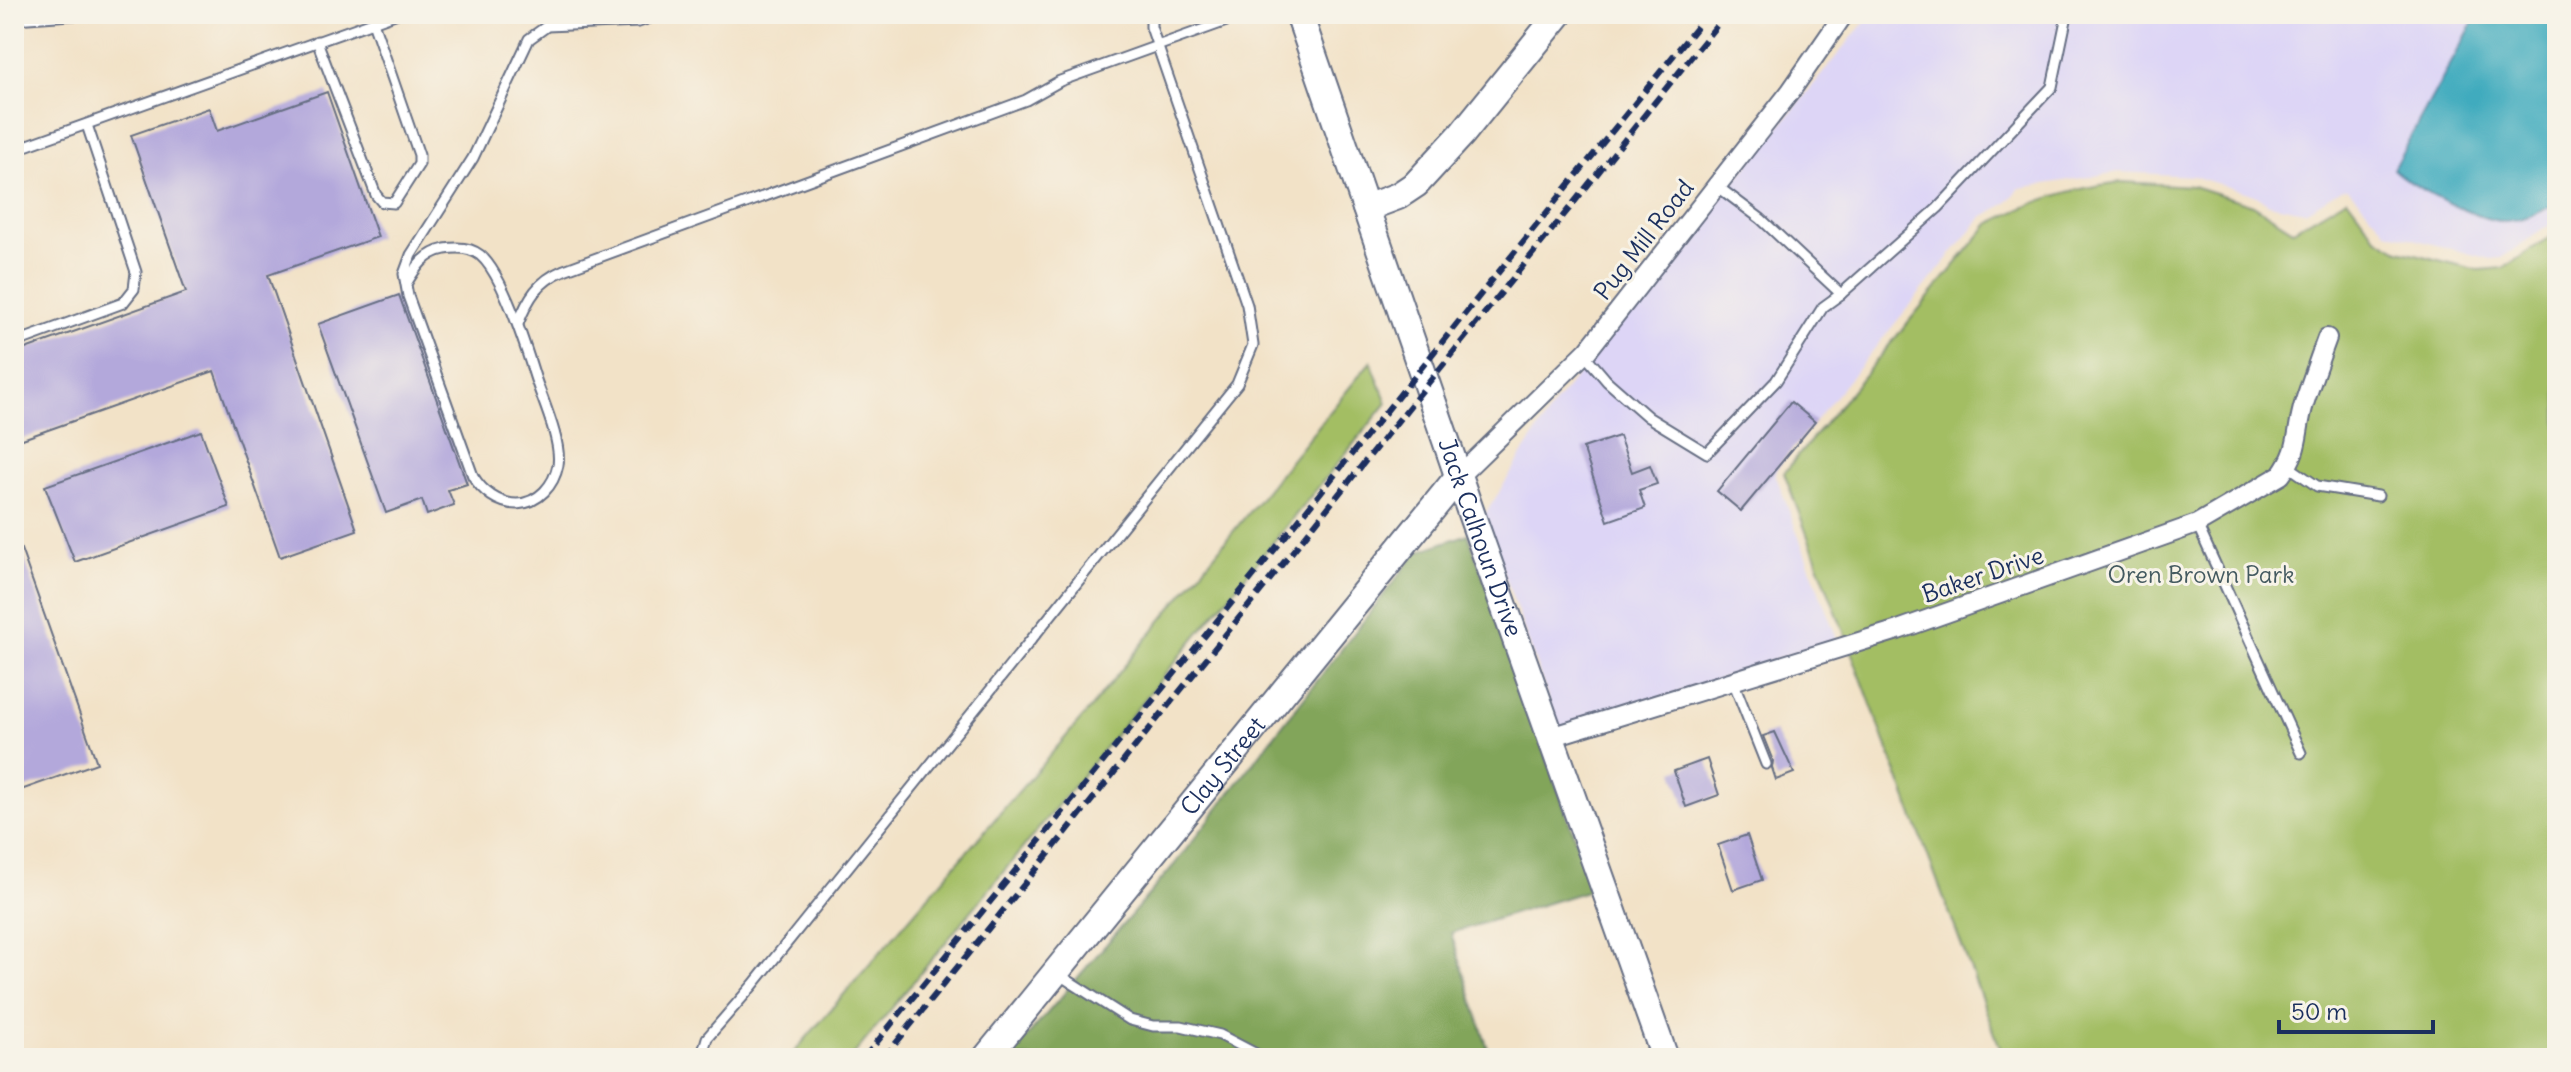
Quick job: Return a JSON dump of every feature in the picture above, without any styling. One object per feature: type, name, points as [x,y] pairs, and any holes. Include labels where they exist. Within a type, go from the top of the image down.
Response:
[{"type":"street","name":"Jack Calhoun Drive","points":[[1299,14],[1665,1058]]},
{"type":"street","points":[[1366,208],[1398,196],[1416,184],[1462,134],[1559,14]]},
{"type":"street","name":"Pug Mill Road","points":[[1459,476],[1584,354],[1790,92],[1844,14]]},
{"type":"street","points":[[2288,466],[2294,456],[2303,407],[2327,338]]},
{"type":"street","name":"Baker Drive","points":[[1551,737],[1898,630],[2197,524],[2281,475],[2288,466]]},
{"type":"street","name":"Clay Street","points":[[986,1058],[1459,476]]},
{"type":"lane","points":[[14,19],[85,14]]},
{"type":"lane","points":[[14,150],[395,14]]},
{"type":"lane","points":[[406,284],[416,267],[437,251],[469,249],[487,263],[518,324],[555,438],[559,462],[551,483],[540,497],[517,504],[497,499],[481,490],[473,476],[408,296],[404,274],[411,255],[473,158],[529,39],[547,26],[638,22],[661,14]]},
{"type":"lane","points":[[701,1058],[707,1038],[1237,384],[1253,345],[1247,305],[1151,27],[1151,14]]},
{"type":"lane","points":[[518,324],[525,304],[536,288],[548,277],[564,270],[1026,100],[1060,81],[1246,14]]},
{"type":"lane","points":[[1584,354],[1607,381],[1648,417],[1707,453],[1776,381],[1823,307],[1938,208],[2052,87],[2066,20],[2062,14]]},
{"type":"lane","points":[[317,41],[376,195],[382,202],[394,203],[419,164],[419,155],[373,22]]},
{"type":"lane","points":[[14,343],[123,303],[134,289],[136,272],[87,125]]},
{"type":"lane","points":[[1717,186],[1761,219],[1841,294]]},
{"type":"lane","points":[[2288,466],[2317,486],[2378,496]]},
{"type":"lane","points":[[2197,524],[2301,753]]},
{"type":"lane","points":[[1733,681],[1766,764]]},
{"type":"lane","points":[[1056,972],[1130,1020],[1153,1026],[1181,1026],[1220,1035],[1264,1058]]},
{"type":"shaded area","points":[[1871,14],[2478,14],[2465,36],[2543,212],[2557,201],[2557,220],[2501,258],[2490,259],[2387,232],[2348,188],[2305,211],[2269,204],[2255,195],[2193,176],[2119,172],[2020,188],[2007,203],[1982,217],[1776,469],[1837,639],[1560,732],[1484,516],[1555,403]]},
{"type":"green space","name":"Oren Brown Park","points":[[2121,182],[2193,186],[2253,205],[2293,230],[2347,198],[2376,237],[2399,250],[2478,270],[2504,268],[2557,232],[2557,1058],[2004,1058],[1784,473],[1989,224],[2053,197]]},
{"type":"green space","points":[[1371,361],[1387,403],[851,1058],[789,1058],[1089,710]]},
{"type":"green space","points":[[1468,534],[1593,889],[1451,933],[1491,1058],[1009,1058],[1174,865],[1417,552]]},
{"type":"water","points":[[2478,14],[2557,14],[2557,201],[2539,212],[2512,220],[2495,220],[2464,210],[2414,184],[2393,169]]},
{"type":"building","points":[[327,92],[378,237],[268,275],[357,530],[280,557],[214,371],[14,442],[14,353],[186,292],[131,135],[209,108],[217,131]]},
{"type":"building","points":[[399,295],[467,484],[448,490],[454,505],[427,515],[422,500],[386,513],[318,324]]},
{"type":"building","points":[[1791,402],[1815,422],[1741,511],[1717,491]]},
{"type":"building","points":[[201,431],[229,507],[75,562],[45,486]]},
{"type":"building","points":[[1619,436],[1632,472],[1650,465],[1657,484],[1639,490],[1645,508],[1608,521],[1583,448]]},
{"type":"building","points":[[16,535],[97,763],[21,790],[14,770]]},
{"type":"building","points":[[1775,732],[1794,773],[1776,780],[1773,761],[1763,736]]},
{"type":"building","points":[[1707,759],[1719,795],[1686,807],[1674,771]]},
{"type":"building","points":[[1747,835],[1762,880],[1733,890],[1718,845]]},
{"type":"railway","points":[[864,1058],[1707,14]]},
{"type":"railway","points":[[884,1058],[1726,14]]}]
